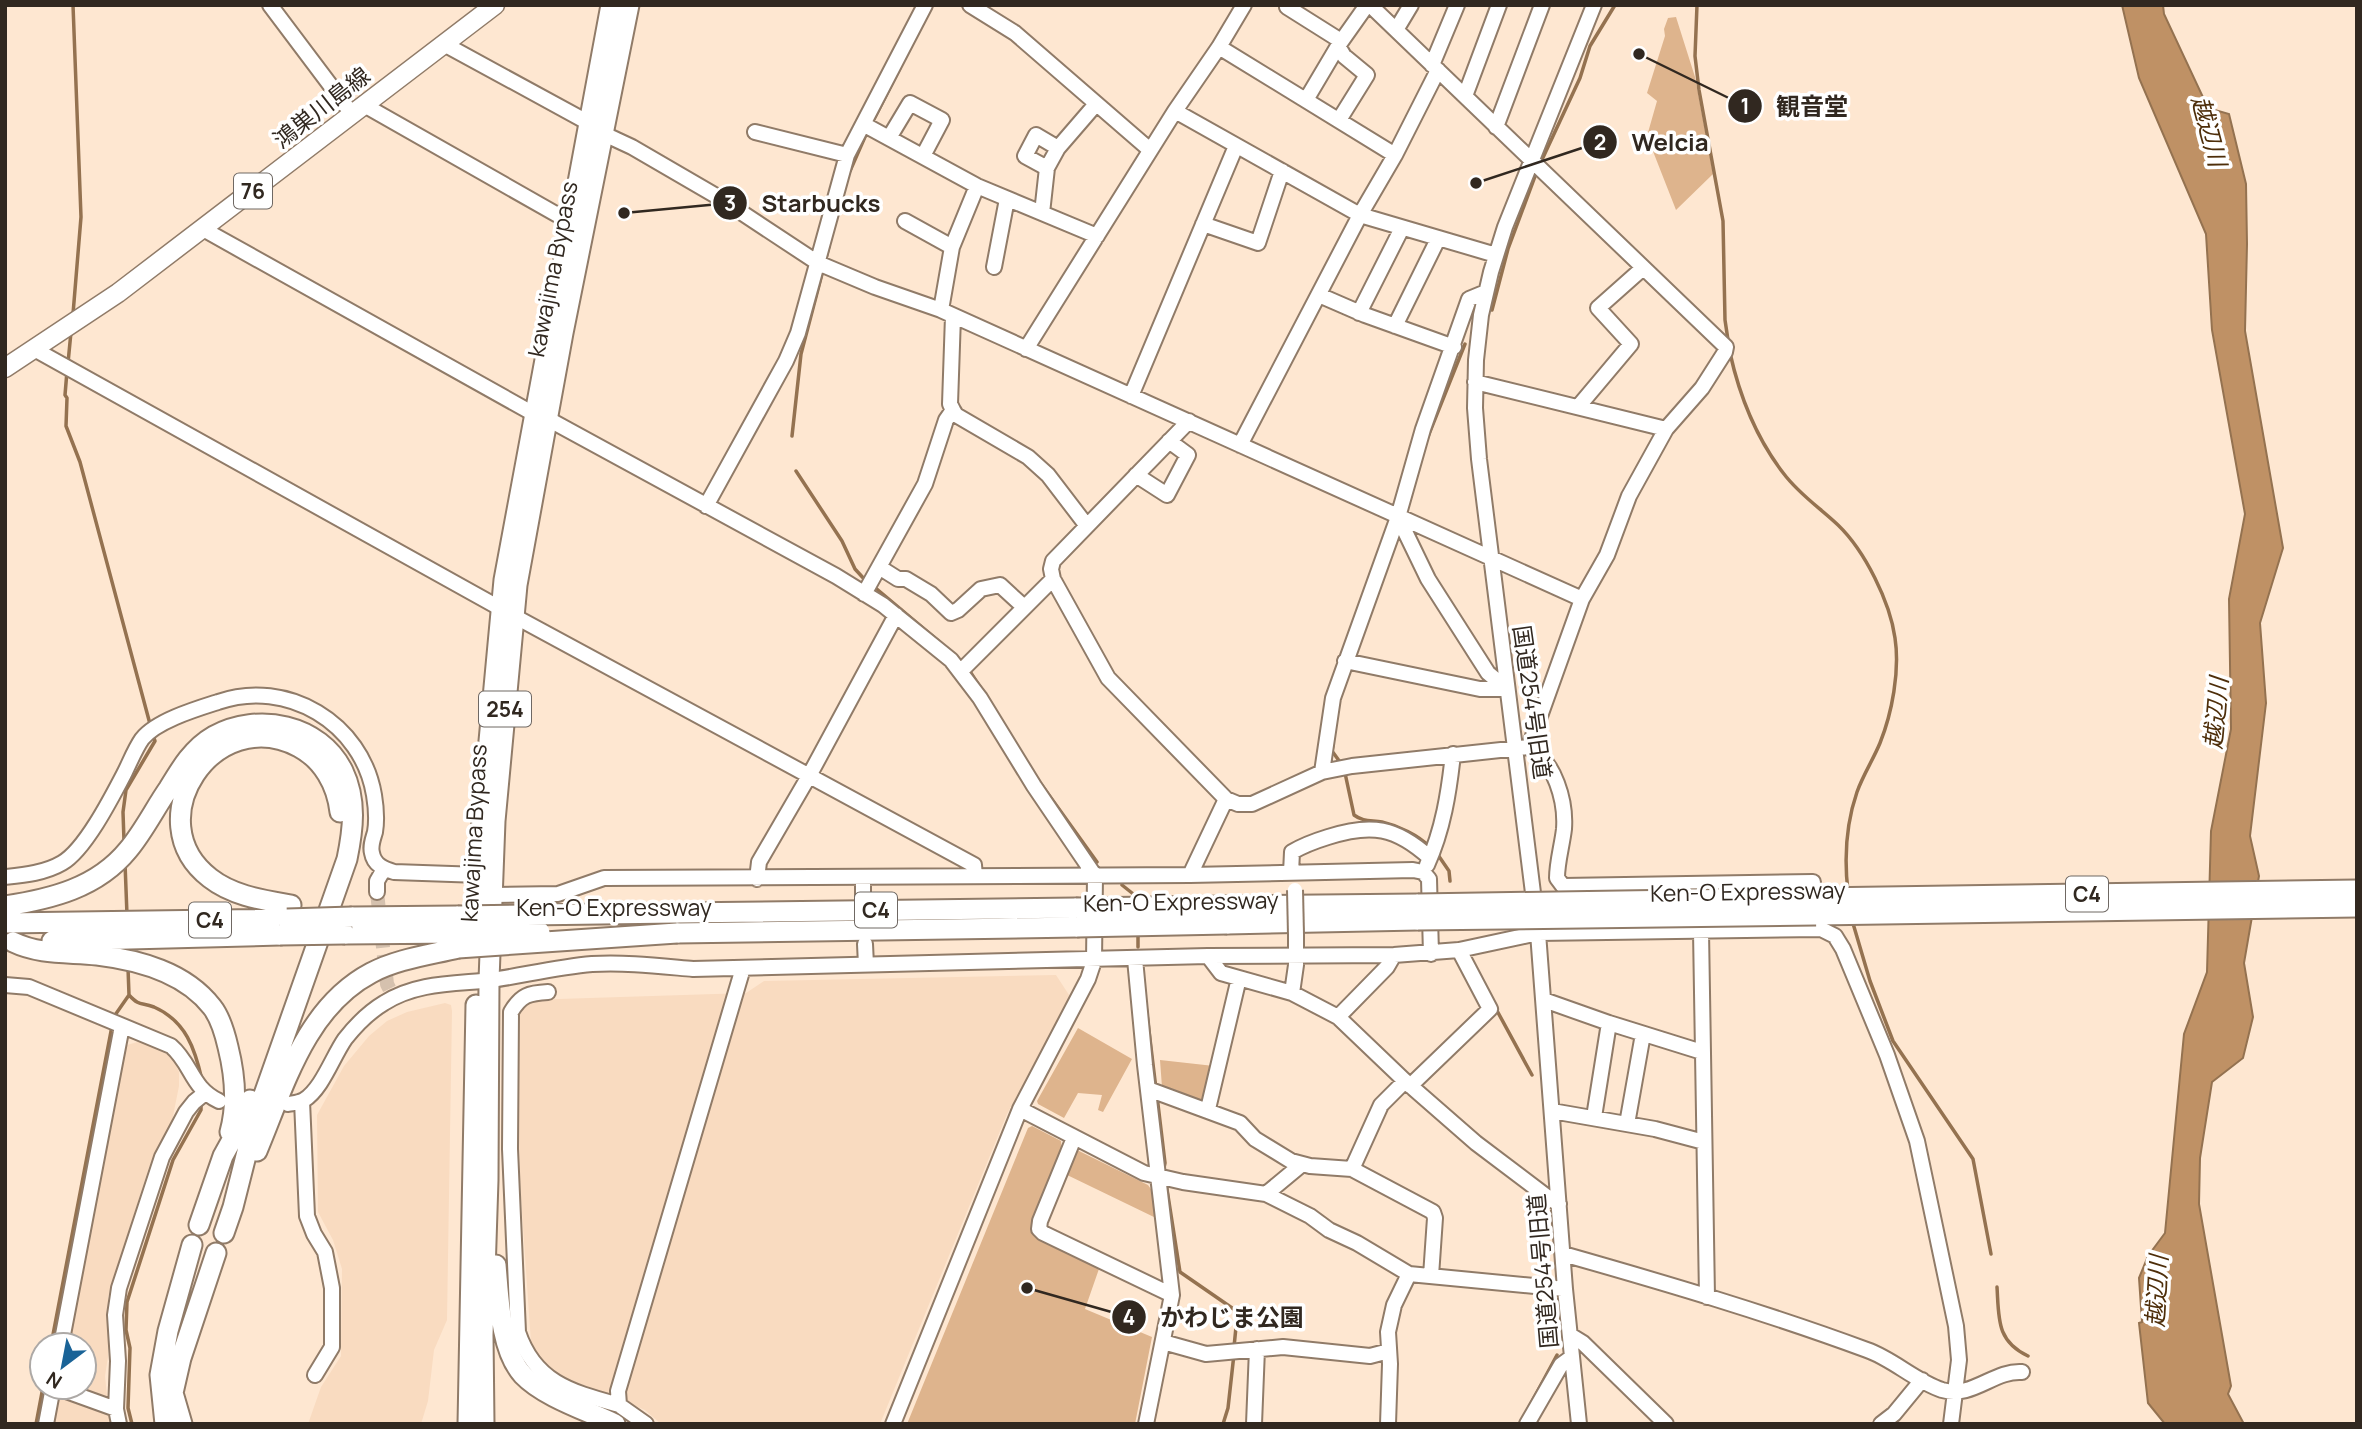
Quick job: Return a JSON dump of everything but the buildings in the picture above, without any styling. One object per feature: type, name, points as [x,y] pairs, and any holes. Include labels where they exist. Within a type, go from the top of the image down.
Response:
[{"type":"highway","name":"kawajima Bypass","points":[[468,1424],[483,980],[493,895],[508,613],[504,580],[541,416],[596,128],[611,5]]},
{"type":"highway","name":"kawajima Bypass","points":[[541,416],[570,222],[629,5]]},
{"type":"highway","name":"kawajima Bypass","points":[[484,1424],[483,1335],[488,1180],[480,875],[482,816],[508,613]]},
{"type":"highway","points":[[5,905],[41,900],[82,887],[122,856],[188,758],[208,740],[234,728],[258,724],[290,727],[321,744],[344,772],[352,804],[354,827],[347,859],[255,1120],[233,1207]]},
{"type":"highway","points":[[223,1156],[244,1118],[285,1002],[336,853],[341,819],[339,798],[319,761],[287,741],[266,736],[235,740],[203,761],[182,800],[180,818],[185,843],[198,868],[212,880],[251,897],[286,920],[351,920]]},
{"type":"highway","name":"Ken-O Expressway","points":[[458,926],[613,914],[1077,917],[1227,915],[2357,890]]},
{"type":"highway","name":"Ken-O Expressway","points":[[1418,912],[2357,906]]},
{"type":"highway","name":"Ken-O Expressway","points":[[9,942],[127,930],[286,920],[351,920],[677,933],[1077,917]]},
{"type":"highway","name":"C4","points":[[351,920],[458,926]]},
{"type":"highway","name":"Ken-O Expressway","points":[[5,923],[127,930]]},
{"type":"highway","points":[[224,1233],[298,1051],[312,1028],[350,987],[371,973],[404,960],[458,926]]},
{"type":"highway","points":[[9,942],[30,950],[99,955],[140,962],[170,972],[214,1008],[235,1075],[233,1120],[199,1225]]},
{"type":"highway","points":[[488,1180],[501,1318],[513,1360],[523,1375],[540,1388],[617,1414]]},
{"type":"highway","points":[[165,1424],[160,1375],[168,1331],[191,1245]]},
{"type":"highway","points":[[182,1424],[173,1393],[181,1358],[216,1253]]},
{"type":"highway","points":[[454,1424],[460,1381],[469,1349]]},
{"type":"main road","name":"鴻巣川島線","points":[[5,368],[118,293],[495,5]]},
{"type":"street","points":[[270,5],[358,110],[570,222]]},
{"type":"street","points":[[706,506],[786,361],[798,333],[848,155],[925,5]]},
{"type":"street","points":[[970,5],[1015,33],[1150,150]]},
{"type":"street","points":[[1026,349],[1244,5]]},
{"type":"street","points":[[1288,5],[1339,44],[1344,56],[1367,75],[1339,120]]},
{"type":"street","points":[[1306,100],[1339,44],[1369,5],[1726,347],[1702,388],[1666,429],[1629,496],[1607,555],[1583,598],[1522,748]]},
{"type":"street","points":[[1396,30],[1411,5]]},
{"type":"street","points":[[1240,445],[1360,215],[1395,155],[1435,67],[1457,5]]},
{"type":"street","points":[[1465,96],[1499,5]]},
{"type":"street","points":[[1496,127],[1542,5]]},
{"type":"street","name":"国道254号旧道","points":[[1579,1424],[1565,1289],[1522,748],[1507,689],[1476,434],[1475,382],[1478,335],[1496,255],[1536,165],[1588,8]]},
{"type":"street","points":[[444,44],[718,197],[818,263],[947,313],[1583,598]]},
{"type":"street","points":[[1219,47],[1395,155]]},
{"type":"street","points":[[889,138],[910,103],[942,120],[923,156]]},
{"type":"street","points":[[1042,213],[1046,168],[1058,148],[1096,104]]},
{"type":"street","points":[[1175,111],[1360,215],[1496,255]]},
{"type":"street","points":[[863,124],[976,186],[1097,236]]},
{"type":"street","points":[[755,131],[848,155]]},
{"type":"street","points":[[1046,168],[1025,156],[1036,135],[1058,148]]},
{"type":"street","points":[[1131,396],[1236,146]]},
{"type":"street","points":[[1203,224],[1258,243],[1282,172]]},
{"type":"street","points":[[976,186],[953,247],[947,313],[950,404],[956,415],[1027,457],[1048,475],[1087,526]]},
{"type":"street","points":[[994,267],[1007,199]]},
{"type":"street","points":[[905,221],[953,247]]},
{"type":"street","points":[[1359,313],[1402,228]]},
{"type":"street","points":[[203,229],[864,594],[896,615],[961,671],[1095,876],[1094,961],[1088,979],[1020,1109],[893,1424]]},
{"type":"street","points":[[1395,326],[1438,239]]},
{"type":"street","points":[[1578,407],[1631,344],[1598,308],[1643,268]]},
{"type":"street","points":[[1322,772],[1333,698],[1349,662],[1398,517],[1423,429],[1469,299],[1486,292]]},
{"type":"street","points":[[1319,295],[1359,313],[1454,346]]},
{"type":"street","points":[[34,349],[508,613],[974,865],[975,876]]},
{"type":"street","points":[[1475,382],[1666,429]]},
{"type":"street","points":[[864,594],[925,484],[946,420],[953,410]]},
{"type":"street","points":[[1189,421],[1053,561],[1051,569],[1053,579],[1108,678],[1226,799],[1238,804],[1252,804],[1322,772],[1374,762],[1522,748],[1538,753],[1558,786],[1564,826],[1557,878],[1563,886],[1813,883]]},
{"type":"street","points":[[1136,475],[1167,495],[1188,455],[1169,441]]},
{"type":"street","points":[[1398,517],[1436,591],[1488,673],[1507,689]]},
{"type":"street","points":[[879,567],[931,594],[951,613],[981,589],[1000,585],[1024,607]]},
{"type":"street","points":[[961,671],[1053,579]]},
{"type":"street","points":[[757,879],[759,862],[896,615]]},
{"type":"street","points":[[1349,662],[1480,689],[1507,689]]},
{"type":"street","points":[[5,877],[47,870],[72,856],[83,844],[143,739],[157,727],[214,703],[252,695],[288,699],[319,711],[340,728],[358,750],[374,794],[376,819],[371,852],[376,862],[384,869],[394,872],[480,875]]},
{"type":"street","points":[[1423,872],[1432,853],[1449,791],[1453,754]]},
{"type":"street","points":[[1190,876],[1226,799]]},
{"type":"street","points":[[1292,993],[1296,935],[1292,852],[1342,833],[1370,828],[1389,831],[1432,853]]},
{"type":"street","points":[[377,892],[377,881],[384,869]]},
{"type":"street","points":[[493,895],[558,894],[604,878],[1190,876],[1413,870],[1423,872],[1429,879],[1431,954]]},
{"type":"street","points":[[863,877],[863,898]]},
{"type":"street","points":[[1797,883],[1811,928]]},
{"type":"street","points":[[315,1375],[332,1347],[332,1288],[325,1252],[307,1216],[295,1103],[315,1087],[360,1021],[392,995],[592,964],[693,969],[1094,961],[1208,956],[1431,954],[1538,933],[1811,928],[1830,932],[1843,949],[1908,1112],[1919,1151],[1956,1326],[1959,1360],[1951,1424]]},
{"type":"street","points":[[1701,930],[1707,1297]]},
{"type":"street","points":[[865,944],[866,965]]},
{"type":"street","points":[[1352,1169],[1381,1105],[1490,1009],[1459,950]]},
{"type":"street","points":[[1338,1017],[1387,967],[1394,955]]},
{"type":"street","points":[[1208,956],[1221,973],[1292,993],[1338,1017],[1407,1083],[1476,1143],[1559,1204]]},
{"type":"street","points":[[1135,959],[1154,1091],[1158,1177],[1172,1295],[1146,1424]]},
{"type":"street","points":[[617,1414],[618,1391],[743,968]]},
{"type":"street","points":[[1208,1109],[1239,978]]},
{"type":"street","points":[[5,985],[29,987],[171,1046],[178,1052],[201,1090],[219,1101]]},
{"type":"street","points":[[548,992],[526,994],[511,1012],[510,1149],[518,1332],[522,1345],[537,1369],[548,1378],[591,1397],[617,1414],[646,1424]]},
{"type":"street","points":[[1544,999],[1702,1052]]},
{"type":"street","points":[[63,1331],[116,1023]]},
{"type":"street","points":[[1594,1117],[1609,1023]]},
{"type":"street","points":[[1627,1124],[1643,1034]]},
{"type":"street","points":[[84,1401],[118,1417],[118,1342],[115,1315],[119,1289],[162,1157],[201,1090]]},
{"type":"street","points":[[1154,1091],[1240,1123],[1255,1139],[1301,1165],[1352,1169],[1433,1212],[1435,1218],[1431,1276]]},
{"type":"street","points":[[1020,1109],[1132,1167],[1158,1177],[1266,1194],[1310,1216],[1329,1230],[1357,1243],[1409,1274],[1565,1289]]},
{"type":"street","points":[[1552,1111],[1594,1117],[1704,1142]]},
{"type":"street","points":[[1074,1138],[1039,1229],[1172,1295]]},
{"type":"street","points":[[1266,1194],[1301,1165]]},
{"type":"street","points":[[1563,1254],[1754,1310],[1871,1351],[1942,1390],[1956,1392],[1971,1389],[2011,1371],[2022,1372]]},
{"type":"street","points":[[1388,1424],[1388,1332],[1394,1305],[1409,1274]]},
{"type":"street","points":[[1570,1335],[1583,1343],[1666,1424]]},
{"type":"street","points":[[1163,1342],[1206,1354],[1283,1347],[1370,1356],[1389,1351]]},
{"type":"street","points":[[1254,1424],[1257,1349]]},
{"type":"street","points":[[1527,1424],[1561,1366],[1572,1357]]},
{"type":"street","points":[[1881,1424],[1894,1414],[1922,1380]]},
{"type":"street","points":[[46,1424],[51,1401]]},
{"type":"shaded area","points":[[1676,17],[1695,77],[1713,174],[1676,210],[1647,136],[1657,101],[1647,93],[1668,18]]},
{"type":"shaded area","points":[[1056,975],[1071,998],[1007,1114],[880,1424],[661,1424],[645,1410],[561,1376],[542,1361],[531,1343],[520,1183],[516,1020],[519,1007],[527,1000],[746,993],[764,981]]},
{"type":"shaded area","points":[[445,1003],[451,1005],[452,1011],[447,1320],[434,1350],[428,1401],[421,1424],[308,1424],[321,1387],[341,1356],[342,1269],[333,1240],[318,1212],[317,1115],[344,1066],[369,1036],[387,1021],[407,1012]]},
{"type":"shaded area","points":[[1078,1028],[1132,1059],[1103,1112],[1098,1110],[1102,1095],[1078,1093],[1064,1118],[1037,1101]]},
{"type":"shaded area","points":[[141,1041],[161,1047],[173,1058],[179,1072],[179,1086],[172,1121],[149,1167],[108,1297],[108,1357],[105,1376],[110,1424],[50,1424],[55,1401],[98,1401],[98,1331],[69,1331],[121,1059],[127,1045]]},
{"type":"shaded area","points":[[1160,1060],[1214,1066],[1203,1102],[1162,1087]]},
{"type":"shaded area","points":[[1032,1126],[1061,1141],[1062,1153],[1033,1221],[1100,1266],[1085,1309],[1152,1337],[1135,1424],[907,1424],[1028,1128]]},
{"type":"shaded area","points":[[1077,1150],[1148,1185],[1153,1192],[1156,1218],[1063,1173],[1072,1151]]},
{"type":"water","name":"越辺川","points":[[2122,5],[2163,5],[2164,14],[2208,108],[2229,114],[2246,184],[2245,331],[2283,548],[2260,623],[2266,703],[2250,836],[2259,876],[2244,963],[2253,1017],[2243,1058],[2212,1082],[2200,1158],[2199,1204],[2231,1386],[2228,1394],[2244,1424],[2165,1424],[2148,1403],[2139,1323],[2142,1322],[2139,1278],[2148,1256],[2165,1233],[2184,1034],[2207,972],[2211,831],[2231,729],[2229,599],[2245,514],[2212,330],[2206,234],[2139,78]]},
{"type":"waterway","points":[[73,5],[81,217],[73,314]]},
{"type":"waterway","points":[[1540,164],[1580,78],[1590,46],[1615,5]]},
{"type":"waterway","points":[[1697,5],[1695,56],[1723,221],[1725,320],[1728,340]]},
{"type":"waterway","points":[[872,123],[900,68]]},
{"type":"waterway","points":[[850,171],[868,130]]},
{"type":"waterway","points":[[1492,310],[1508,249],[1537,171]]},
{"type":"waterway","points":[[825,262],[829,246]]},
{"type":"waterway","points":[[792,436],[801,354],[823,270]]},
{"type":"waterway","points":[[68,363],[71,332]]},
{"type":"waterway","points":[[1427,439],[1465,344]]},
{"type":"waterway","points":[[1730,353],[1744,402],[1765,446],[1790,481],[1838,525],[1858,549],[1882,593],[1892,624],[1896,651],[1894,692],[1884,731],[1859,786],[1850,816],[1846,854],[1848,892]]},
{"type":"waterway","points":[[67,371],[66,426],[80,462],[150,724]]},
{"type":"waterway","points":[[796,471],[842,541],[855,569],[866,581]]},
{"type":"waterway","points":[[872,585],[941,643]]},
{"type":"waterway","points":[[969,670],[982,690]]},
{"type":"waterway","points":[[124,841],[123,812],[126,790],[155,741],[153,735]]},
{"type":"waterway","points":[[1333,744],[1332,751],[1340,762]]},
{"type":"waterway","points":[[1345,773],[1354,815],[1401,829],[1430,847]]},
{"type":"waterway","points":[[1036,777],[1097,862]]},
{"type":"waterway","points":[[1436,852],[1449,871],[1450,881]]},
{"type":"waterway","points":[[125,863],[127,915]]},
{"type":"waterway","points":[[1122,885],[1137,897],[1137,900]]},
{"type":"waterway","points":[[1852,920],[1870,981],[1893,1041],[1973,1159],[1991,1254]]},
{"type":"waterway","points":[[1138,932],[1138,947]]},
{"type":"waterway","points":[[113,1018],[129,995],[128,968]]},
{"type":"waterway","points":[[129,995],[138,1003],[165,1013],[181,1028],[192,1047],[202,1080]]},
{"type":"waterway","points":[[1146,1006],[1156,1089]]},
{"type":"waterway","points":[[1495,1007],[1532,1075]]},
{"type":"waterway","points":[[54,1331],[112,1026]]},
{"type":"waterway","points":[[1157,1096],[1164,1168]]},
{"type":"waterway","points":[[132,1424],[128,1408],[130,1348],[126,1330],[127,1302],[173,1160],[201,1110],[201,1102]]},
{"type":"waterway","points":[[1166,1183],[1180,1272],[1235,1310],[1237,1317],[1234,1347]]},
{"type":"waterway","points":[[1997,1287],[2001,1328],[2010,1343],[2028,1356]]},
{"type":"waterway","points":[[1223,1424],[1228,1408],[1234,1354]]},
{"type":"waterway","points":[[1520,1424],[1557,1355]]},
{"type":"waterway","points":[[36,1424],[40,1401]]},
{"type":"tunnel","points":[[377,892],[387,984],[391,992]]},
{"type":"place","name":"観音堂","points":[[1639,54]]},
{"type":"place","name":"Welcia","points":[[1476,183]]},
{"type":"place","name":"Starbucks","points":[[624,213]]},
{"type":"place","name":"かわじま公園","points":[[1027,1288]]}]
